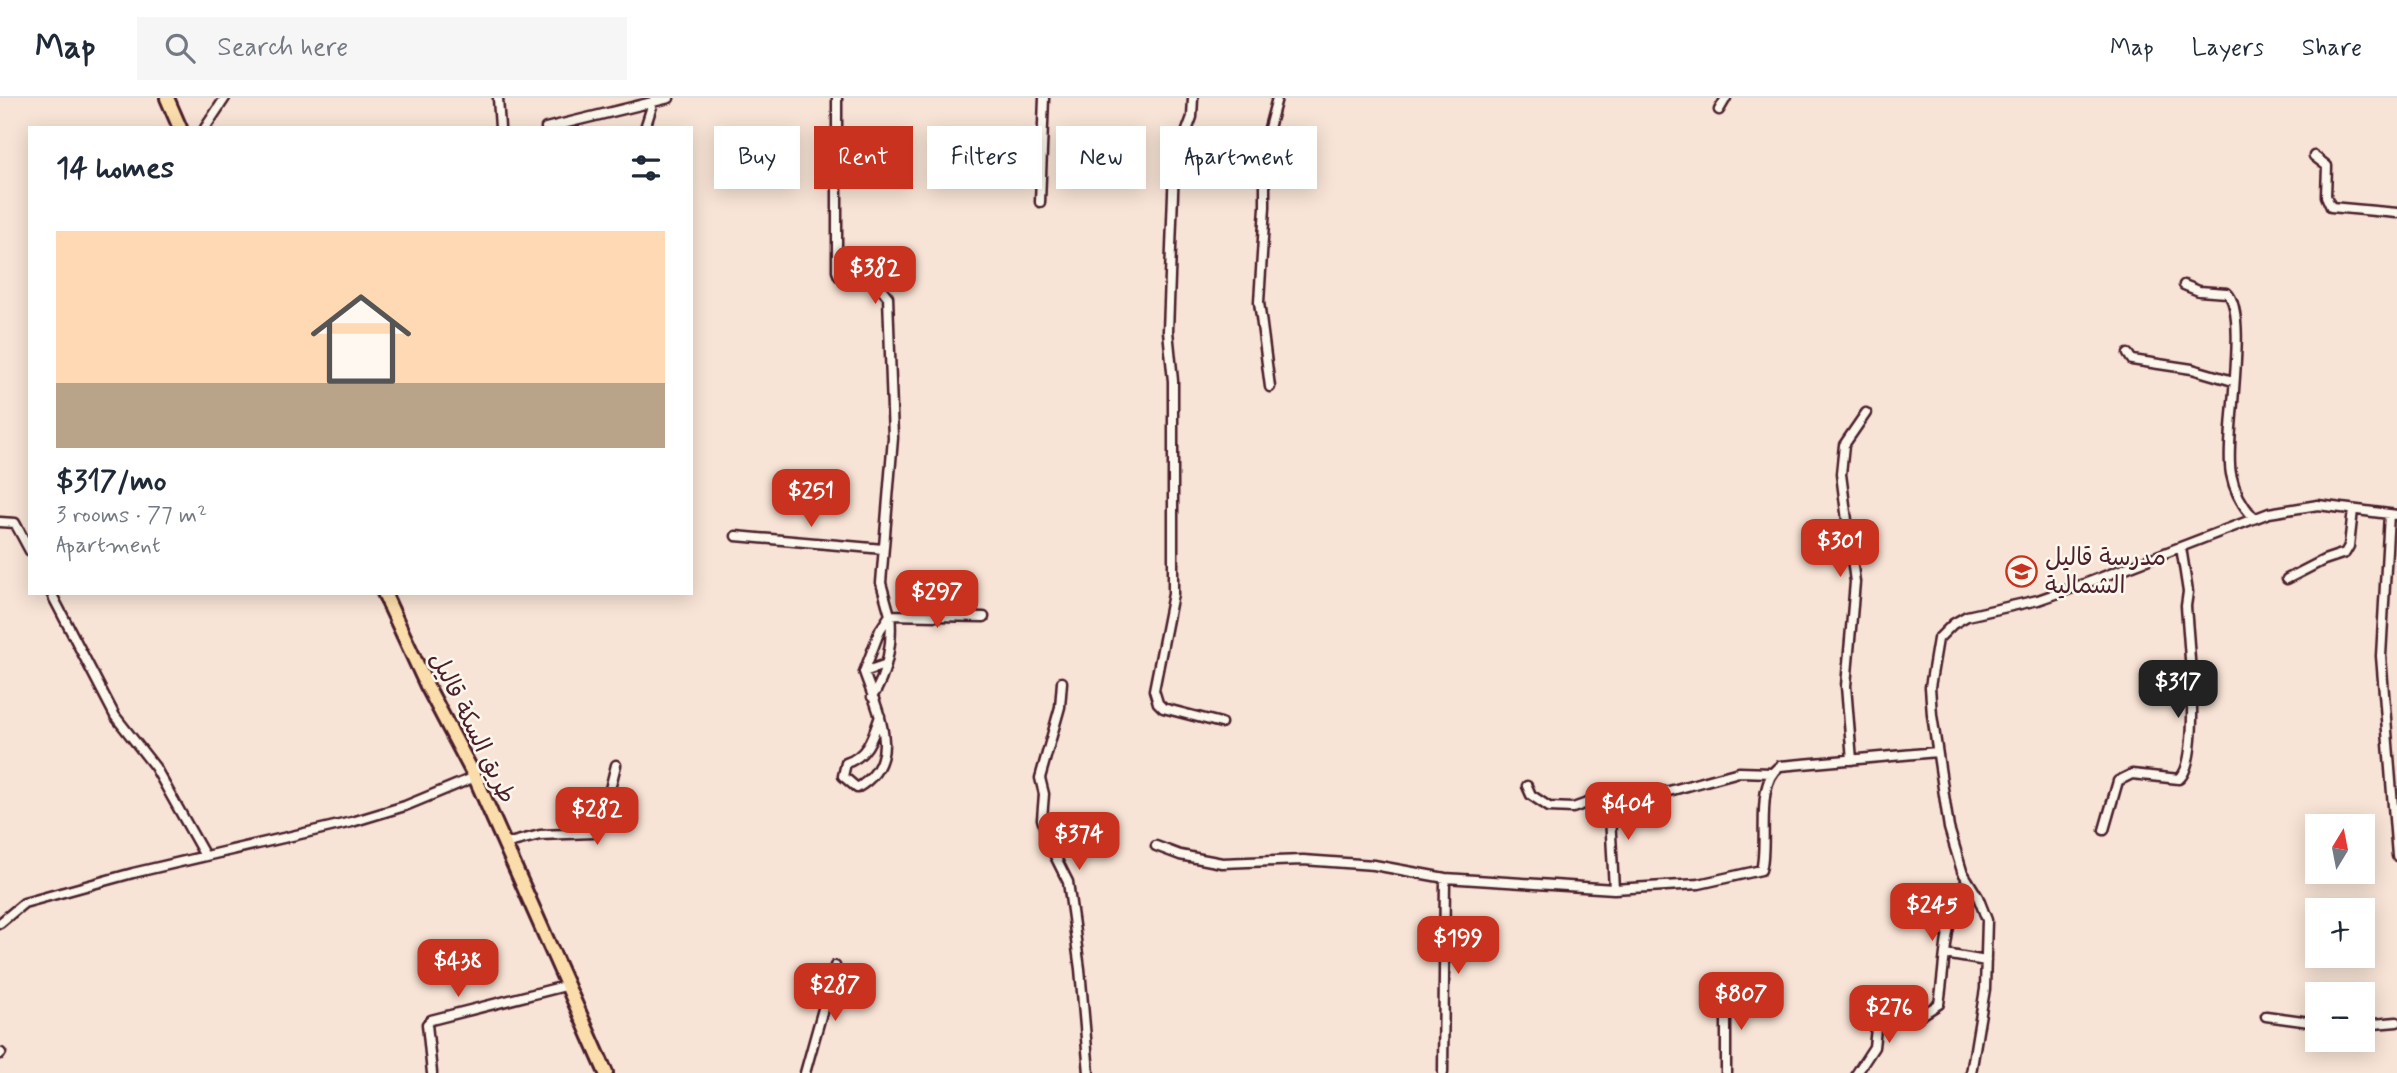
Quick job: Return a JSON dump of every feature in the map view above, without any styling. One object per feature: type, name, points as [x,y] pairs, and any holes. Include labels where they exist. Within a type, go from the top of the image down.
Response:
[{"type":"main road","points":[[167,98],[179,126]]},
{"type":"main road","name":"طريق السكة قاليل","points":[[385,595],[426,684],[475,777],[565,986],[606,1073]]},
{"type":"street","points":[[206,126],[225,98]]},
{"type":"street","points":[[498,98],[500,126]]},
{"type":"street","points":[[554,126],[669,98]]},
{"type":"street","points":[[837,98],[837,271],[839,276],[877,283],[885,290],[890,310],[893,438],[881,583],[892,634],[880,686],[872,697]]},
{"type":"street","points":[[1040,202],[1044,98]]},
{"type":"street","points":[[1194,98],[1192,117],[1174,166],[1168,331],[1173,381],[1172,594],[1154,691],[1157,703],[1163,708],[1221,723]]},
{"type":"street","points":[[1270,387],[1259,302],[1265,207],[1265,143],[1277,98]]},
{"type":"street","points":[[1719,110],[1726,98]]},
{"type":"street","points":[[646,126],[653,101]]},
{"type":"street","points":[[2314,156],[2327,166],[2326,196],[2331,207],[2397,213]]},
{"type":"street","points":[[2184,285],[2199,291],[2227,293],[2232,298],[2238,322],[2233,381],[2231,474],[2242,505],[2253,517]]},
{"type":"street","points":[[2128,354],[2132,360],[2192,369],[2233,381]]},
{"type":"street","points":[[1852,760],[1846,686],[1854,582],[1841,474],[1844,445],[1866,412]]},
{"type":"street","points":[[1971,1073],[1986,989],[1987,920],[1967,880],[1949,828],[1932,715],[1932,666],[1938,639],[1952,624],[1967,616],[2038,600],[2253,517],[2303,505],[2393,514],[2381,656],[2397,856]]},
{"type":"street","points":[[2287,579],[2323,560],[2346,554],[2350,546],[2353,510]]},
{"type":"street","points":[[0,522],[15,523],[28,547]]},
{"type":"street","points":[[736,536],[883,549]]},
{"type":"street","points":[[2104,830],[2118,781],[2132,774],[2179,779],[2186,771],[2193,724],[2186,606],[2188,592],[2181,547]]},
{"type":"street","points":[[52,595],[115,716],[155,767],[205,856]]},
{"type":"street","points":[[890,615],[984,617]]},
{"type":"street","points":[[880,716],[870,744],[858,759],[846,763],[843,776],[857,788],[871,780],[884,748],[885,728],[864,672],[880,630],[890,615]]},
{"type":"street","points":[[864,672],[884,665]]},
{"type":"street","points":[[1062,682],[1060,707],[1040,778],[1044,794],[1042,819],[1050,846],[1068,882],[1080,969],[1089,1073]]},
{"type":"street","points":[[1527,786],[1538,801],[1560,808],[1609,798],[1669,791],[1739,772],[1772,773],[1786,765],[1937,752]]},
{"type":"street","points":[[505,844],[540,835],[593,833],[602,821],[617,765]]},
{"type":"street","points":[[1156,846],[1180,855],[1222,863],[1303,860],[1374,865],[1446,878],[1614,889],[1699,884],[1757,873],[1762,866],[1765,797],[1772,773]]},
{"type":"street","points":[[0,923],[24,903],[205,856],[352,822],[405,806],[475,777]]},
{"type":"street","points":[[1609,798],[1614,889]]},
{"type":"street","points":[[1443,1073],[1446,878]]},
{"type":"street","points":[[1914,1020],[1939,1004],[1956,897],[1967,880]]},
{"type":"street","points":[[1945,954],[1986,961]]},
{"type":"street","points":[[805,1073],[835,966]]},
{"type":"street","points":[[432,1073],[427,1024],[431,1020],[565,986]]},
{"type":"street","points":[[1726,993],[1726,1073]]},
{"type":"street","points":[[1857,1073],[1874,1047],[1879,1001]]},
{"type":"street","points":[[2266,1016],[2305,1021]]},
{"type":"street","points":[[2375,1024],[2397,1022]]},
{"type":"place","name":"مدرسة قاليل الشمالية","points":[[2022,572]]}]
